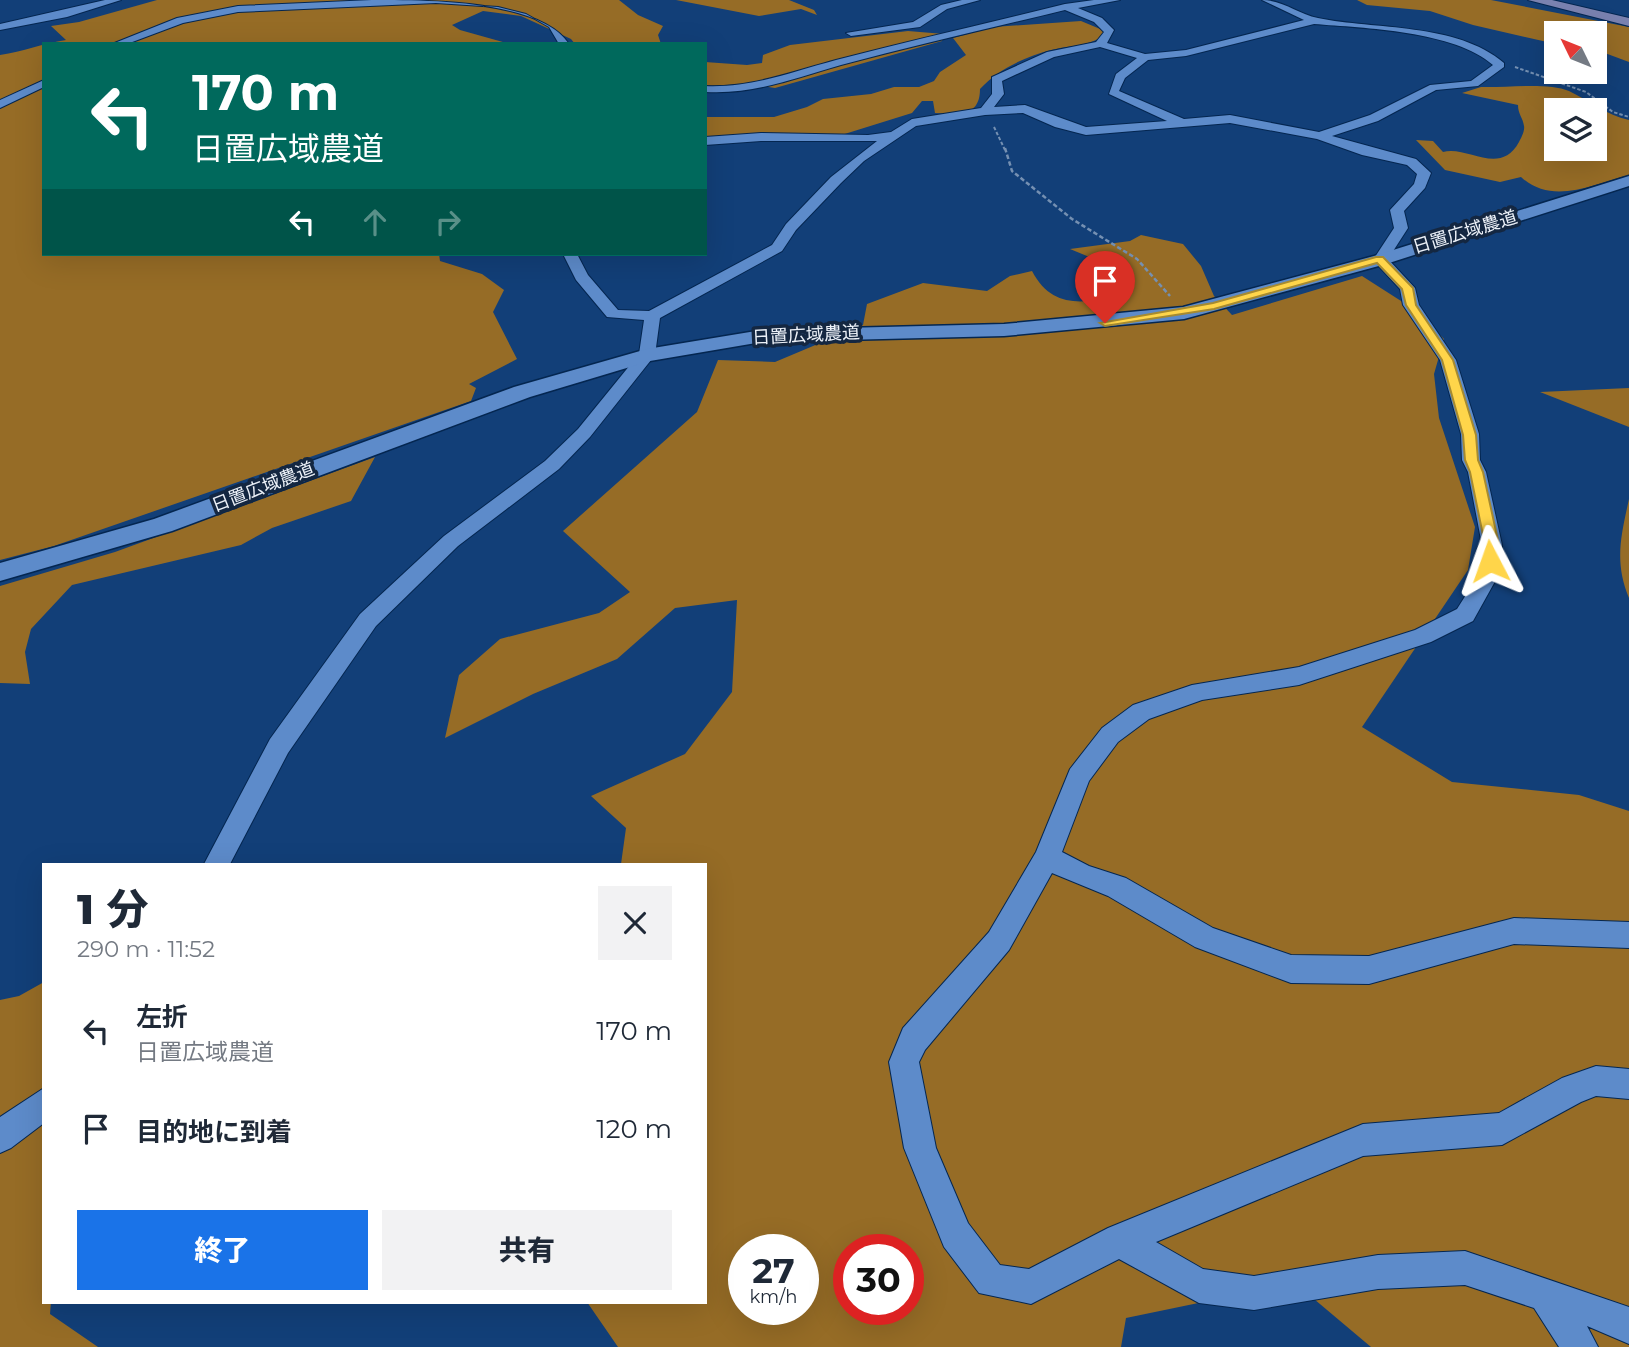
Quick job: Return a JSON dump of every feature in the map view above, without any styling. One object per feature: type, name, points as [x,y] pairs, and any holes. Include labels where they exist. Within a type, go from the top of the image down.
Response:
[{"type":"main road","points":[[1535,0],[1628,21]]},
{"type":"street","points":[[0,27],[63,15],[117,0]]},
{"type":"street","points":[[122,42],[181,20],[238,9],[436,0],[464,1],[521,10],[550,23],[563,42]]},
{"type":"street","points":[[851,33],[916,25],[944,7],[975,0]]},
{"type":"street","points":[[1049,0],[1098,20],[1110,32],[1100,44]]},
{"type":"street","points":[[707,89],[728,90],[764,85],[849,60],[1065,6],[1114,0]]},
{"type":"street","points":[[1267,0],[1314,21],[1405,29],[1485,52],[1500,65],[1474,84],[1434,87],[1374,118],[1320,136]]},
{"type":"street","points":[[985,111],[998,94],[996,79],[1051,54],[1100,44],[1145,57],[1186,53],[1314,21]]},
{"type":"street","points":[[1145,57],[1120,76],[1113,92],[1181,122]]},
{"type":"street","points":[[0,104],[42,84]]},
{"type":"street","points":[[571,256],[581,277],[613,314],[652,316],[777,248],[791,227],[835,180],[891,135],[912,123],[985,111],[1025,109],[1059,124],[1086,131],[1230,118],[1320,136],[1366,152],[1411,162],[1424,173],[1420,185],[1397,211],[1401,228],[1380,260],[1407,288],[1411,305],[1448,360],[1469,435],[1471,460],[1477,472],[1492,545],[1488,576],[1465,615],[1423,636],[1299,676],[1200,691],[1141,712],[1110,735],[1079,776],[1047,858],[999,940],[914,1039],[904,1062],[920,1148],[956,1235],[991,1281],[1031,1287],[1120,1240],[1363,1140],[1502,1129],[1584,1085],[1596,1081],[1629,1084]]},
{"type":"street","points":[[707,141],[761,137],[868,139],[891,135]]},
{"type":"street","name":"日置広域農道","points":[[0,572],[163,525],[522,392],[647,355],[762,336],[1029,328],[1184,313],[1380,260],[1629,181]]},
{"type":"street","points":[[218,863],[279,746],[368,621],[451,541],[552,465],[584,433],[647,355],[652,316]]},
{"type":"street","points":[[1047,858],[1080,875],[1116,887],[1205,938],[1291,969],[1369,970],[1514,931],[1629,936]]},
{"type":"street","points":[[0,1137],[42,1105]]},
{"type":"street","points":[[1120,1240],[1199,1286],[1254,1293],[1378,1272],[1465,1268],[1610,1316],[1629,1326]]},
{"type":"street","points":[[1546,1295],[1580,1347]]},
{"type":"path","points":[[1500,65],[1523,68],[1586,92],[1613,112],[1629,117]]},
{"type":"path","points":[[985,111],[1003,143],[1012,171],[1072,219],[1137,259],[1184,313]]},
{"type":"shaded area","points":[[157,0],[619,0],[638,15],[663,26],[658,35],[660,42],[573,42],[521,16],[483,11],[452,25],[460,30],[503,42],[56,42],[66,40],[51,26],[79,22]]},
{"type":"shaded area","points":[[676,0],[789,0],[814,10],[817,15],[801,9],[759,16]]},
{"type":"shaded area","points":[[1357,0],[1491,0],[1598,21],[1544,21],[1544,41],[1473,25],[1430,11],[1367,5]]},
{"type":"shaded area","points":[[1081,21],[1105,31],[1104,35],[1092,42],[1051,50],[1012,65],[995,75],[980,89],[976,105],[966,112],[935,113],[933,101],[922,101],[912,113],[835,137],[707,143],[707,117],[774,117],[823,99],[871,94],[894,87],[919,87],[934,81],[940,72],[966,55],[953,38],[993,27]]},
{"type":"shaded area","points":[[1607,23],[1629,27],[1629,62],[1607,54]]},
{"type":"shaded area","points":[[908,31],[944,34],[942,41],[775,88],[750,84],[707,86],[707,62],[747,65],[762,63],[763,55],[790,45]]},
{"type":"shaded area","points":[[42,46],[42,256],[439,256],[440,261],[482,274],[504,290],[493,312],[517,359],[469,384],[476,388],[471,401],[54,546],[0,560],[0,55]]},
{"type":"shaded area","points":[[1538,86],[1560,88],[1582,98],[1544,98],[1544,161],[1607,161],[1607,112],[1629,120],[1629,175],[1574,190],[1546,190],[1533,186],[1521,177],[1500,182],[1445,170],[1416,140],[1433,141],[1443,152],[1462,152],[1493,159],[1502,157],[1511,152],[1524,130],[1518,105],[1462,93],[1481,87]]},
{"type":"shaded area","points":[[1141,235],[1183,244],[1201,266],[1214,296],[1232,315],[1362,276],[1412,308],[1444,339],[1434,374],[1439,418],[1475,527],[1468,570],[1362,727],[1452,782],[1579,795],[1629,811],[1629,1347],[1371,1347],[1295,1283],[1126,1318],[1121,1347],[618,1347],[588,1304],[707,1304],[707,863],[621,863],[626,828],[591,796],[685,754],[732,692],[737,600],[675,608],[617,659],[533,694],[445,738],[459,675],[500,639],[599,613],[630,592],[563,531],[697,412],[718,360],[775,362],[863,325],[867,304],[923,283],[987,291],[1010,276],[1032,271],[1040,283],[1057,297],[1090,301],[1115,297],[1122,280],[1116,268],[1070,249],[1130,241]]},
{"type":"shaded area","points":[[1629,388],[1629,427],[1540,392]]},
{"type":"shaded area","points":[[375,457],[351,501],[272,528],[241,545],[72,585],[31,629],[25,652],[30,684],[0,683],[0,586],[115,552]]},
{"type":"shaded area","points":[[1629,499],[1629,598],[1624,585],[1620,549]]},
{"type":"shaded area","points":[[42,983],[42,1304],[51,1304],[50,1314],[98,1347],[0,1347],[0,1000],[19,996]]},
{"type":"route","points":[[1105,323],[1184,313],[1380,260],[1407,288],[1411,305],[1448,360],[1469,435],[1471,460],[1477,472],[1492,545],[1490,561]]}]
